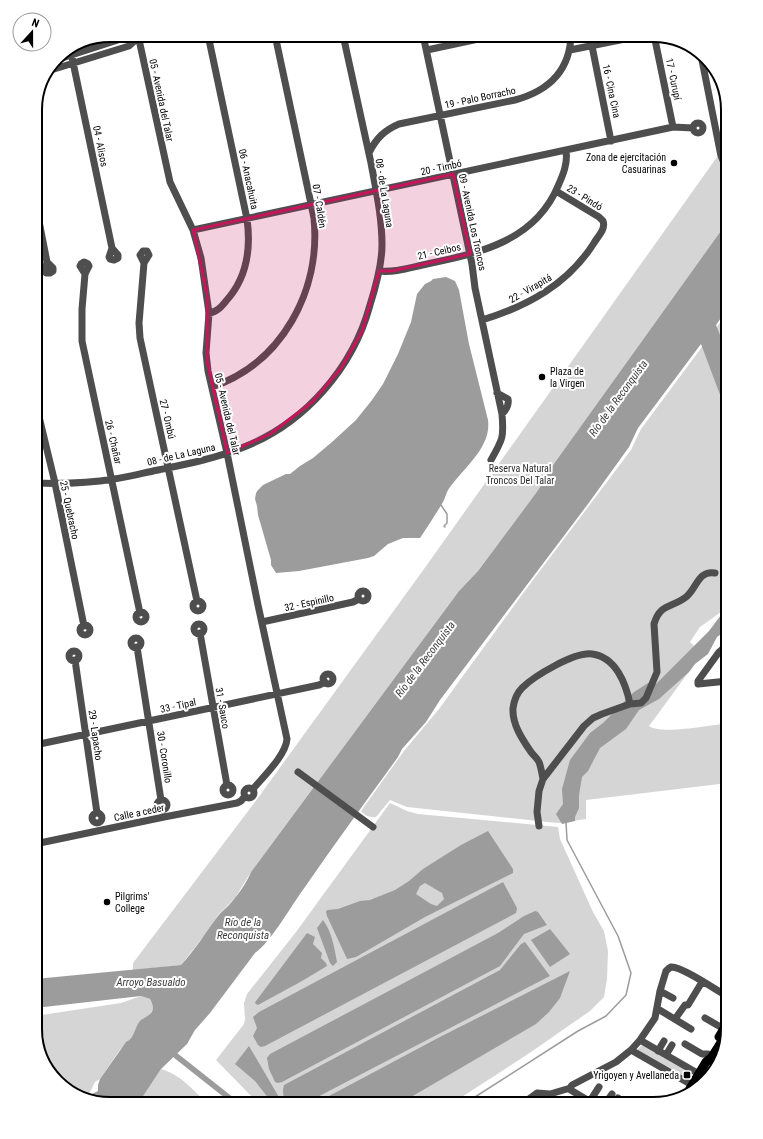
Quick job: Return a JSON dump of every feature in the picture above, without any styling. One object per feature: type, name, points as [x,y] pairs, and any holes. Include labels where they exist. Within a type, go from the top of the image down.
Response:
[{"type":"main road","points":[[703,1075],[707,1058],[712,1057],[720,1041]]},
{"type":"street","points":[[81,48],[106,42]]},
{"type":"street","points":[[57,68],[129,46],[133,42]]},
{"type":"street","name":"05 - Avenida del Talar","points":[[140,42],[170,182],[193,230],[201,258],[209,313],[206,359],[287,739],[287,744],[282,753],[253,789]]},
{"type":"street","name":"06 - Anacahuita","points":[[209,42],[247,218],[249,240],[241,279],[230,298],[214,312],[209,313]]},
{"type":"street","name":"07 - Caldén","points":[[212,387],[234,378],[255,364],[268,353],[277,342],[295,316],[303,300],[312,264],[315,228],[276,42]]},
{"type":"street","name":"08 - de La Laguna","points":[[42,483],[55,484],[112,479],[169,468],[227,453],[245,446],[280,428],[302,412],[323,391],[341,368],[359,336],[370,309],[379,271],[382,238],[379,206],[369,153],[345,42]]},
{"type":"street","name":"09 - Avenida Los Troncos","points":[[425,42],[502,414],[502,440],[491,460]]},
{"type":"street","points":[[427,50],[464,42]]},
{"type":"street","name":"19 - Palo Borracho","points":[[369,153],[377,139],[387,130],[400,124],[501,103],[534,94],[548,85],[558,75],[570,50],[571,42]]},
{"type":"street","points":[[570,50],[611,42]]},
{"type":"street","name":"17 - Curupí","points":[[656,42],[674,128]]},
{"type":"street","name":"16 - Cina Cina","points":[[592,46],[611,141]]},
{"type":"street","name":"04 - Alisos","points":[[72,53],[112,248]]},
{"type":"street","points":[[703,64],[721,156]]},
{"type":"street","name":"20 - Timbó","points":[[193,230],[674,128],[693,128]]},
{"type":"street","name":"21 - Ceibos","points":[[379,271],[392,271],[470,254],[502,244],[517,235],[527,228],[540,215],[556,191],[567,161],[566,151]]},
{"type":"street","name":"23 - Pindó","points":[[556,191],[603,221]]},
{"type":"street","name":"22 - Virapitá","points":[[482,320],[522,306],[548,291],[572,271],[593,245],[603,228],[603,221]]},
{"type":"street","points":[[42,237],[47,262]]},
{"type":"street","name":"27 - Ombú","points":[[144,263],[139,332],[197,601]]},
{"type":"street","name":"26 - Chañar","points":[[85,274],[82,341],[140,613]]},
{"type":"street","name":"25 - Quebracho","points":[[42,429],[55,484],[84,626]]},
{"type":"street","points":[[539,826],[537,812],[539,791],[543,779],[584,726],[594,718],[630,704],[641,702],[646,698],[657,672],[654,624],[656,616],[660,610],[690,594],[704,574],[710,572],[715,573]]},
{"type":"street","name":"32 - Espinillo","points":[[262,622],[353,602],[359,599]]},
{"type":"street","name":"31 - Sauco","points":[[200,634],[227,785]]},
{"type":"street","name":"30 - Coronillo","points":[[137,647],[162,800]]},
{"type":"street","points":[[721,650],[698,681],[698,684],[721,682]]},
{"type":"street","points":[[543,779],[539,762],[517,730],[513,718],[516,697],[522,688],[552,666],[583,654],[593,654],[604,659],[615,667],[627,690],[630,704]]},
{"type":"street","name":"29 - Lapacho","points":[[75,660],[97,813]]},
{"type":"street","name":"33 - Tipal","points":[[42,744],[319,685],[325,682]]},
{"type":"street","points":[[298,772],[370,824]]},
{"type":"street","name":"Calle a ceder","points":[[42,842],[164,816],[237,803],[245,796],[250,798],[254,792],[253,789]]},
{"type":"street","points":[[532,1097],[537,1093],[550,1094],[569,1089],[608,1067],[631,1050],[655,1018],[660,991],[666,971],[671,967],[685,971],[721,993]]},
{"type":"street","points":[[675,1019],[685,1005],[688,1005],[702,982]]},
{"type":"street","points":[[660,991],[674,998]]},
{"type":"street","points":[[658,1008],[691,1029]]},
{"type":"street","points":[[705,1018],[721,1026]]},
{"type":"street","points":[[640,1040],[703,1075]]},
{"type":"street","points":[[658,1051],[664,1041]]},
{"type":"street","points":[[685,1044],[707,1058]]},
{"type":"street","points":[[666,1055],[672,1045]]},
{"type":"street","points":[[631,1050],[685,1089]]},
{"type":"street","points":[[595,1097],[599,1087]]},
{"type":"street","points":[[569,1089],[582,1097]]},
{"type":"highlighted area","points":[[453,174],[470,254],[392,271],[379,271],[362,331],[341,368],[312,402],[270,434],[227,453],[207,362],[207,296],[193,230]]},
{"type":"green space","name":"Reserva Natural Troncos Del Talar","points":[[717,157],[721,165],[721,231],[543,479],[542,484],[536,493],[478,571],[459,591],[251,872],[235,898],[218,915],[210,928],[181,965],[133,970],[133,963],[255,802],[424,569]]},
{"type":"green space","points":[[721,321],[721,612],[700,627],[690,642],[702,654],[649,726],[655,729],[675,730],[721,724],[721,784],[586,800],[586,819],[559,823],[407,807],[390,800],[376,817],[370,817],[364,814],[361,811],[404,751],[439,709],[521,596],[631,450],[641,429]]},
{"type":"green space","points":[[390,803],[407,811],[418,814],[558,827],[560,839],[593,912],[604,931],[608,951],[607,979],[604,997],[590,1011],[462,1097],[252,1097],[216,1060],[244,1024],[244,1003],[247,994],[296,932]]},
{"type":"green space","points":[[141,996],[150,999],[153,1009],[148,1017],[137,1027],[134,1035],[119,1051],[100,1079],[95,1082],[89,1093],[72,1086],[56,1070],[47,1055],[44,1047],[42,1015],[121,1003]]},
{"type":"green space","points":[[642,1045],[689,1071],[686,1078],[636,1051]]},
{"type":"green space","points":[[161,1069],[168,1071],[181,1079],[201,1097],[143,1097]]},
{"type":"water","name":"Río de la Reconquista","points":[[721,231],[721,318],[716,325],[721,338],[721,397],[701,344],[638,428],[629,447],[588,504],[440,700],[426,722],[402,749],[398,757],[275,931],[255,953],[210,1013],[195,1030],[187,1044],[161,1069],[143,1097],[105,1097],[92,1094],[98,1091],[100,1079],[126,1042],[131,1038],[140,1021],[151,1013],[153,1008],[150,999],[141,996],[42,1007],[42,978],[181,965],[218,916],[239,893],[251,872],[459,591],[478,571],[536,493],[542,484],[543,479]]},
{"type":"water","points":[[446,277],[455,281],[459,290],[469,344],[488,420],[488,430],[481,449],[448,490],[435,516],[420,538],[403,538],[388,544],[374,556],[368,558],[299,571],[276,573],[271,565],[271,560],[258,515],[255,499],[256,493],[263,485],[286,474],[290,474],[313,458],[356,420],[383,384],[398,354],[411,322],[417,294],[425,284],[433,279]]},
{"type":"water","points":[[721,615],[721,634],[717,637],[708,654],[695,664],[689,672],[659,699],[639,710],[626,729],[600,748],[588,771],[582,777],[579,795],[579,808],[575,821],[562,824],[556,814],[563,804],[562,789],[570,760],[590,733],[603,723],[634,692],[648,683],[656,684],[709,631]]},
{"type":"water","points":[[488,831],[513,869],[513,873],[425,917],[356,957],[347,959],[327,916],[327,910],[338,909],[360,901],[370,900],[395,890],[423,869],[461,845]],"holes":[[[425,883],[442,893],[444,899],[437,906],[431,904],[416,894],[420,886]]]},
{"type":"water","points":[[503,882],[517,908],[516,913],[265,1046],[261,1047],[258,1045],[253,1036],[257,1028],[253,1017],[259,1012]]},
{"type":"water","points":[[535,911],[538,912],[547,925],[524,934],[500,966],[282,1082],[275,1082],[269,1069],[267,1058],[270,1054],[498,933],[524,916]]},
{"type":"water","points":[[323,920],[329,930],[334,945],[337,962],[333,966],[330,963],[317,928]]},
{"type":"water","points":[[550,929],[570,954],[550,967],[531,940]]},
{"type":"water","points":[[307,933],[315,937],[313,944],[322,953],[321,958],[327,966],[258,1005],[256,1004],[256,1001]]},
{"type":"water","points":[[525,942],[550,976],[317,1097],[284,1097],[284,1085],[500,970],[521,944]]},
{"type":"water","points":[[570,971],[560,998],[549,1012],[536,1024],[411,1097],[327,1097],[438,1038]]},
{"type":"water","points":[[249,1046],[279,1097],[268,1097],[255,1081],[235,1064]]},
{"type":"waterway","points":[[441,505],[447,514],[447,523],[444,526],[445,527]]},
{"type":"waterway","points":[[475,1097],[578,1031],[606,1016],[626,995],[631,973],[618,936],[567,840],[566,822]]},
{"type":"waterway","points":[[170,1051],[228,1097]]},
{"type":"place","name":"Zona de ejercitación Casuarinas","points":[[674,163]]},
{"type":"place","name":"Plaza de la Virgen","points":[[542,377]]},
{"type":"place","name":"Pilgrims' College","points":[[107,902]]},
{"type":"place","name":"Yrigoyen y Avellaneda","points":[[687,1075]]},
{"type":"water label","name":"Arroyo Basualdo","points":[[151,982]]}]
